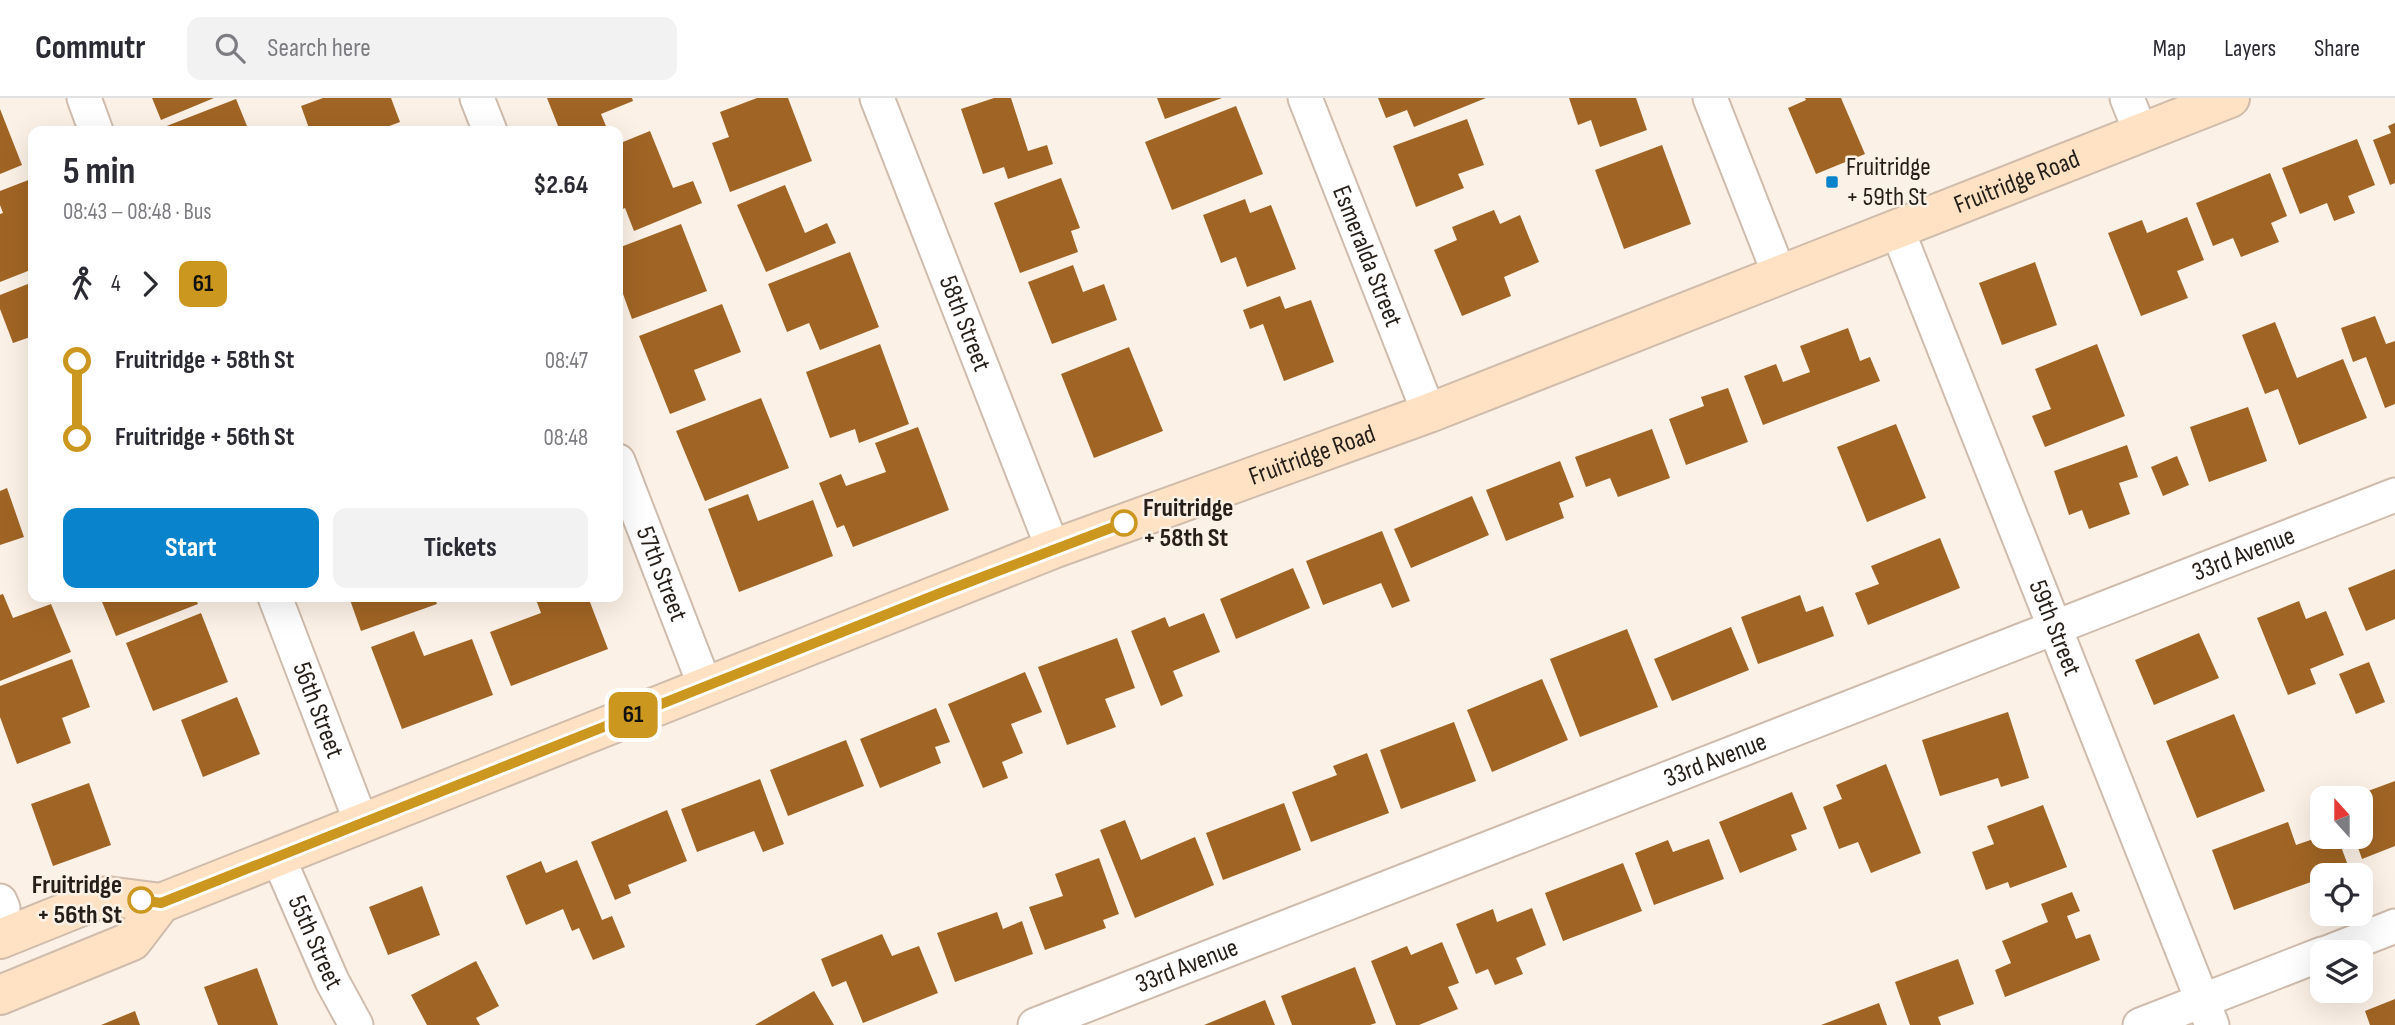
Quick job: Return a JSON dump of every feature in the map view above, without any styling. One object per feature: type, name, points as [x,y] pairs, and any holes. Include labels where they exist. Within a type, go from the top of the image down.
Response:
[{"type":"main road","name":"Fruitridge Road","points":[[1,916],[107,897],[161,903],[1053,549],[1429,413],[2230,98]]},
{"type":"main road","points":[[0,995],[132,940],[161,903]]},
{"type":"street","points":[[83,98],[94,126]]},
{"type":"street","points":[[477,98],[488,126]]},
{"type":"street","name":"58th Street","points":[[877,98],[1053,549]]},
{"type":"street","name":"Esmeralda Street","points":[[1305,98],[1429,413]]},
{"type":"street","points":[[1710,98],[1780,276]]},
{"type":"street","points":[[2127,98],[2141,133]]},
{"type":"street","name":"59th Street","points":[[1897,229],[2207,1013]]},
{"type":"street","name":"57th Street","points":[[623,474],[705,686]]},
{"type":"street","name":"33rd Avenue","points":[[1035,1025],[2395,495]]},
{"type":"street","name":"56th Street","points":[[277,602],[361,822]]},
{"type":"street","name":"55th Street","points":[[278,857],[332,981],[356,1025]]},
{"type":"street","points":[[2359,940],[2395,926]]},
{"type":"street","points":[[2140,1025],[2207,1013],[2310,960]]},
{"type":"building","points":[[152,98],[214,98],[161,120]]},
{"type":"building","points":[[323,98],[391,98],[400,122],[389,126],[308,126],[301,106]]},
{"type":"building","points":[[547,98],[632,98],[633,101],[601,114],[606,126],[558,126]]},
{"type":"building","points":[[757,98],[788,98],[812,161],[730,192],[712,143],[729,137],[720,112]]},
{"type":"building","points":[[994,98],[1011,98],[1028,151],[1047,145],[1053,164],[1008,179],[1004,167],[983,174],[961,109]]},
{"type":"building","points":[[1157,98],[1222,98],[1165,119]]},
{"type":"building","points":[[1378,98],[1486,98],[1414,127],[1407,110],[1386,118]]},
{"type":"building","points":[[1569,98],[1636,98],[1647,130],[1600,147],[1591,120],[1578,125]]},
{"type":"building","points":[[1805,98],[1841,98],[1865,154],[1816,174],[1788,108],[1806,100]]},
{"type":"building","points":[[236,99],[247,126],[167,126]]},
{"type":"building","points":[[1236,106],[1263,174],[1172,210],[1145,142]]},
{"type":"building","points":[[0,109],[22,165],[0,174]]},
{"type":"building","points":[[1467,119],[1484,165],[1458,174],[1464,188],[1416,207],[1393,146]]},
{"type":"building","points":[[2395,123],[2395,183],[2390,185],[2373,140],[2391,133],[2388,126]]},
{"type":"building","points":[[650,131],[673,188],[693,181],[702,203],[634,231],[625,208],[623,209],[623,142]]},
{"type":"building","points":[[2357,139],[2375,185],[2348,196],[2355,213],[2334,221],[2327,203],[2300,214],[2282,168]]},
{"type":"building","points":[[1662,145],[1691,224],[1624,249],[1595,170]]},
{"type":"building","points":[[2270,173],[2287,216],[2271,223],[2279,242],[2241,257],[2233,238],[2213,246],[2196,203]]},
{"type":"building","points":[[1061,178],[1080,228],[1071,231],[1078,252],[1020,273],[994,203]]},
{"type":"building","points":[[28,180],[28,271],[0,282],[0,214],[3,213],[0,191]]},
{"type":"building","points":[[785,185],[805,233],[827,223],[836,243],[766,272],[737,205]]},
{"type":"building","points":[[1245,199],[1250,213],[1271,205],[1296,269],[1247,287],[1236,257],[1221,263],[1203,215]]},
{"type":"building","points":[[1494,210],[1500,224],[1520,215],[1539,262],[1504,277],[1511,296],[1462,316],[1434,250],[1457,240],[1452,227]]},
{"type":"building","points":[[2187,217],[2204,260],[2177,271],[2188,298],[2141,316],[2108,233],[2142,220],[2147,233]]},
{"type":"building","points":[[681,224],[707,291],[632,319],[623,294],[623,246]]},
{"type":"building","points":[[850,252],[879,327],[820,350],[809,323],[787,332],[768,284]]},
{"type":"building","points":[[2035,262],[2057,325],[2002,345],[1979,283]]},
{"type":"building","points":[[1073,265],[1083,292],[1104,284],[1117,320],[1052,344],[1028,282]]},
{"type":"building","points":[[28,284],[28,338],[13,343],[0,309],[0,295]]},
{"type":"building","points":[[1280,296],[1285,309],[1311,300],[1334,362],[1284,381],[1263,324],[1250,329],[1243,310]]},
{"type":"building","points":[[722,304],[741,352],[694,370],[706,400],[670,414],[639,336]]},
{"type":"building","points":[[2375,316],[2386,344],[2395,341],[2395,404],[2385,408],[2366,357],[2353,362],[2341,328]]},
{"type":"building","points":[[2275,322],[2297,378],[2343,359],[2367,418],[2299,445],[2278,389],[2265,394],[2242,335]]},
{"type":"building","points":[[1848,328],[1860,361],[1870,357],[1880,381],[1763,425],[1744,376],[1776,364],[1783,382],[1810,372],[1800,346]]},
{"type":"building","points":[[880,344],[909,424],[859,443],[855,429],[830,438],[806,372]]},
{"type":"building","points":[[2097,344],[2125,416],[2045,447],[2032,416],[2051,409],[2035,369]]},
{"type":"building","points":[[1129,347],[1163,431],[1094,458],[1061,374]]},
{"type":"building","points":[[1728,388],[1748,442],[1686,465],[1669,419],[1704,406],[1701,397]]},
{"type":"building","points":[[761,398],[789,468],[705,501],[676,431]]},
{"type":"building","points":[[2248,407],[2267,461],[2209,482],[2190,427]]},
{"type":"building","points":[[1896,424],[1926,498],[1867,522],[1837,447]]},
{"type":"building","points":[[918,427],[949,510],[853,547],[844,525],[837,528],[819,483],[841,474],[846,486],[886,472],[875,443]]},
{"type":"building","points":[[1652,429],[1670,478],[1618,497],[1610,478],[1586,487],[1575,457]]},
{"type":"building","points":[[2127,445],[2138,477],[2119,483],[2130,514],[2089,529],[2082,510],[2069,515],[2054,471]]},
{"type":"building","points":[[2177,456],[2189,485],[2163,496],[2151,467]]},
{"type":"building","points":[[1560,461],[1574,497],[1559,503],[1564,518],[1506,541],[1486,490]]},
{"type":"building","points":[[7,488],[24,537],[0,545],[0,491]]},
{"type":"building","points":[[748,494],[758,521],[813,500],[833,556],[739,592],[708,509]]},
{"type":"building","points":[[1472,496],[1489,535],[1411,568],[1394,529]]},
{"type":"building","points":[[1382,531],[1410,601],[1392,608],[1381,583],[1323,605],[1306,561]]},
{"type":"building","points":[[1940,538],[1960,588],[1868,625],[1855,593],[1879,584],[1871,566]]},
{"type":"building","points":[[1293,568],[1310,608],[1236,639],[1220,599]]},
{"type":"building","points":[[2395,569],[2395,619],[2366,631],[2348,588]]},
{"type":"building","points":[[3,594],[13,618],[51,604],[71,652],[0,681],[0,595]]},
{"type":"building","points":[[1800,595],[1806,612],[1823,606],[1834,636],[1758,664],[1741,617]]},
{"type":"building","points":[[2299,601],[2306,619],[2326,611],[2344,655],[2310,669],[2316,684],[2288,695],[2257,618]]},
{"type":"building","points":[[102,602],[198,604],[116,636]]},
{"type":"building","points":[[351,602],[437,604],[361,631]]},
{"type":"building","points":[[537,602],[590,602],[608,649],[511,686],[490,632],[541,613]]},
{"type":"building","points":[[201,613],[228,682],[153,711],[126,643]]},
{"type":"building","points":[[1204,613],[1220,652],[1173,671],[1183,696],[1161,706],[1131,631],[1165,617],[1169,627]]},
{"type":"building","points":[[1731,627],[1749,670],[1672,701],[1654,659]]},
{"type":"building","points":[[1627,629],[1658,707],[1580,737],[1550,659]]},
{"type":"building","points":[[414,631],[424,656],[472,639],[493,695],[402,729],[371,647]]},
{"type":"building","points":[[2199,633],[2219,678],[2154,705],[2135,660]]},
{"type":"building","points":[[1117,638],[1135,688],[1105,699],[1116,727],[1067,745],[1038,667]]},
{"type":"building","points":[[72,659],[90,707],[62,718],[71,743],[17,764],[0,717],[0,686]]},
{"type":"building","points":[[2369,662],[2385,702],[2356,714],[2339,674]]},
{"type":"building","points":[[1025,672],[1042,712],[1011,724],[1023,753],[1002,762],[1008,778],[983,788],[948,704]]},
{"type":"building","points":[[1542,679],[1568,740],[1492,772],[1467,710]]},
{"type":"building","points":[[237,697],[260,754],[203,777],[181,720]]},
{"type":"building","points":[[936,708],[950,742],[935,747],[941,763],[880,788],[860,739]]},
{"type":"building","points":[[2008,712],[2029,778],[2001,787],[1998,778],[1940,796],[1922,740]]},
{"type":"building","points":[[2234,714],[2265,791],[2197,818],[2166,741]]},
{"type":"building","points":[[1454,722],[1476,781],[1401,809],[1380,750]]},
{"type":"building","points":[[846,740],[864,786],[788,816],[770,770]]},
{"type":"building","points":[[1367,753],[1389,813],[1311,842],[1292,792],[1337,775],[1333,766]]},
{"type":"building","points":[[1886,764],[1921,853],[1871,873],[1858,842],[1839,849],[1823,807],[1842,799],[1836,785]]},
{"type":"building","points":[[760,779],[784,844],[763,852],[754,831],[697,852],[681,809]]},
{"type":"building","points":[[2395,781],[2395,846],[2362,859],[2359,849],[2373,849],[2373,789]]},
{"type":"building","points":[[89,783],[111,845],[53,866],[31,804]]},
{"type":"building","points":[[1792,792],[1807,829],[1791,835],[1797,850],[1740,873],[1719,822]]},
{"type":"building","points":[[1284,803],[1301,850],[1223,880],[1206,833]]},
{"type":"building","points":[[2043,805],[2067,867],[2010,888],[2008,882],[1986,890],[1972,852],[1994,844],[1987,826]]},
{"type":"building","points":[[667,810],[687,861],[628,885],[631,893],[615,900],[591,842]]},
{"type":"building","points":[[1125,820],[1141,860],[1195,837],[1214,885],[1135,918],[1100,830]]},
{"type":"building","points":[[2288,822],[2296,845],[2310,840],[2310,849],[2342,849],[2347,863],[2310,863],[2310,882],[2234,910],[2212,850]]},
{"type":"building","points":[[1709,839],[1724,879],[1654,905],[1635,853],[1668,840],[1673,852]]},
{"type":"building","points":[[1099,858],[1119,914],[1103,920],[1106,928],[1045,950],[1029,907],[1063,896],[1055,874]]},
{"type":"building","points":[[577,860],[602,920],[612,916],[625,947],[593,960],[579,928],[572,931],[563,909],[526,925],[506,876],[541,861],[546,873]]},
{"type":"building","points":[[1623,863],[1642,911],[1563,941],[1545,893]]},
{"type":"building","points":[[422,886],[440,935],[388,955],[369,907]]},
{"type":"building","points":[[2072,892],[2080,911],[2067,916],[2076,939],[2090,934],[2100,960],[2005,997],[1995,970],[2011,963],[2002,941],[2048,922],[2041,904]]},
{"type":"building","points":[[1532,908],[1546,945],[1516,958],[1523,974],[1495,985],[1488,969],[1476,974],[1456,924],[1493,909],[1497,922]]},
{"type":"building","points":[[997,912],[1003,929],[1022,921],[1033,954],[955,982],[937,933]]},
{"type":"building","points":[[882,934],[892,956],[919,946],[938,993],[863,1023],[846,981],[832,987],[821,959]]},
{"type":"building","points":[[1442,942],[1459,983],[1448,987],[1458,1009],[1419,1025],[1396,1025],[1371,961],[1407,946],[1411,955]]},
{"type":"building","points":[[1958,959],[1974,1004],[1938,1017],[1941,1025],[1910,1025],[1895,982]]},
{"type":"building","points":[[476,961],[499,1006],[476,1018],[480,1025],[427,1025],[411,995]]},
{"type":"building","points":[[1355,967],[1376,1023],[1292,1025],[1281,996]]},
{"type":"building","points":[[257,968],[278,1025],[218,1025],[204,987]]},
{"type":"building","points":[[814,991],[834,1025],[755,1025]]},
{"type":"building","points":[[2395,999],[2395,1025],[2370,1025],[2365,1011]]},
{"type":"building","points":[[1265,1000],[1275,1025],[1204,1025]]},
{"type":"building","points":[[1879,1003],[1887,1025],[1821,1025]]},
{"type":"building","points":[[135,1011],[140,1025],[101,1025]]},
{"type":"bus line","name":"61","points":[[141,900],[161,903],[943,592],[1124,523]]},
{"type":"place","name":"Fruitridge + 59th St","points":[[1832,182]]},
{"type":"place","name":"Fruitridge + 58th St","points":[[1124,523]]},
{"type":"place","name":"Fruitridge + 56th St","points":[[141,900]]}]
